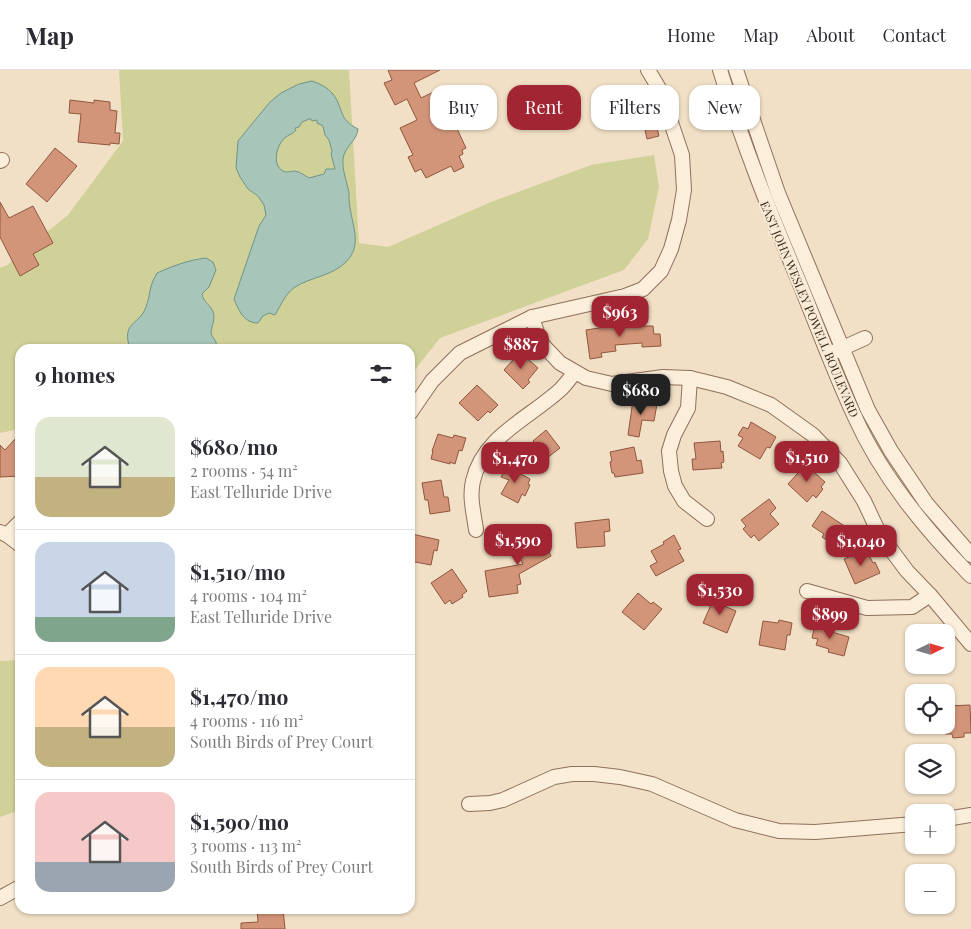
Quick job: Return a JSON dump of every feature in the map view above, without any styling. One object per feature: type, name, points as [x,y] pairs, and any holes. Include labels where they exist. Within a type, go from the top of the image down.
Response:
[{"type":"street","points":[[415,406],[432,381],[460,353],[532,317],[625,296],[643,289],[661,271],[679,220],[684,190],[682,155],[660,90],[648,70]]},
{"type":"street","name":"EAST JOHN WESLEY POWELL BOULEVARD","points":[[720,70],[764,199],[854,416],[878,459],[914,512],[946,551],[971,576]]},
{"type":"street","name":"EAST JOHN WESLEY POWELL BOULEVARD","points":[[736,70],[778,193],[868,410],[891,451],[926,503],[971,555]]},
{"type":"street","points":[[532,317],[540,342],[560,363],[586,378],[612,384],[663,377],[690,378],[727,387],[771,405],[813,435],[840,463],[864,501],[880,535],[907,571],[971,644]]},
{"type":"street","points":[[829,354],[865,338]]},
{"type":"street","points":[[476,530],[471,500],[472,481],[481,460],[498,438],[562,388],[575,372]]},
{"type":"street","points":[[690,378],[688,408],[674,435],[670,451],[671,471],[675,486],[684,502],[707,520]]},
{"type":"street","points":[[15,525],[3,533],[15,541]]},
{"type":"street","points":[[807,591],[867,608],[912,607],[930,595]]},
{"type":"street","points":[[469,804],[504,800],[554,777],[572,774],[594,774],[652,784],[735,820],[779,830],[815,832],[905,825]]},
{"type":"street","points":[[955,818],[971,815]]},
{"type":"street","points":[[0,898],[15,890]]},
{"type":"green space","points":[[119,70],[349,70],[359,243],[388,247],[491,202],[591,165],[654,155],[659,187],[648,239],[624,270],[440,338],[415,370],[415,344],[15,344],[15,430],[0,433],[0,268],[7,265],[68,215],[123,141]]},
{"type":"green space","points":[[15,660],[15,812],[0,817],[0,661]]},
{"type":"shaded area","points":[[312,81],[328,89],[336,99],[347,121],[358,129],[343,159],[355,236],[354,249],[351,256],[340,267],[295,287],[286,296],[275,315],[269,313],[263,316],[258,323],[249,321],[243,316],[234,299],[259,226],[266,215],[264,205],[258,196],[248,189],[236,168],[238,141],[270,102],[281,93],[299,84]],"holes":[[[311,119],[312,121],[317,120],[317,123],[323,126],[325,135],[329,140],[335,169],[326,169],[324,174],[309,178],[295,171],[283,171],[279,168],[276,159],[280,144],[302,122]]]},
{"type":"shaded area","points":[[206,258],[213,262],[216,270],[209,287],[202,294],[214,314],[211,334],[216,344],[129,344],[129,328],[143,313],[157,273],[193,260]]},
{"type":"building","points":[[388,70],[440,70],[414,83],[421,98],[430,94],[430,130],[458,130],[466,148],[462,150],[463,154],[459,156],[464,167],[454,172],[451,166],[426,178],[421,169],[415,172],[408,157],[413,155],[400,128],[417,120],[407,99],[395,105],[384,83],[392,80]]},
{"type":"building","points":[[70,100],[94,103],[94,100],[110,102],[110,110],[117,111],[115,133],[120,133],[119,144],[78,142],[81,114],[69,113]]},
{"type":"building","points":[[645,130],[658,130],[659,136],[647,139]]},
{"type":"building","points":[[55,148],[77,166],[47,202],[26,184]]},
{"type":"building","points":[[0,202],[9,218],[33,206],[53,243],[33,254],[39,265],[20,276],[0,237]]},
{"type":"building","points":[[641,323],[641,326],[653,326],[654,334],[660,334],[661,346],[642,347],[642,343],[615,345],[616,351],[601,353],[602,357],[590,359],[586,330]]},
{"type":"building","points":[[520,352],[538,368],[528,380],[530,382],[523,389],[504,370]]},
{"type":"building","points":[[477,385],[498,405],[490,413],[488,411],[478,421],[459,403]]},
{"type":"building","points":[[633,400],[657,404],[654,421],[642,420],[639,437],[628,435]]},
{"type":"building","points":[[751,422],[776,437],[770,448],[767,447],[760,459],[738,446],[743,438],[738,435],[743,427],[748,429]]},
{"type":"building","points":[[546,430],[560,448],[538,465],[531,457],[540,450],[533,441]]},
{"type":"building","points":[[438,434],[453,438],[454,435],[466,438],[462,451],[459,450],[455,464],[431,459]]},
{"type":"building","points":[[15,439],[15,476],[0,477],[0,445],[5,450]]},
{"type":"building","points":[[720,441],[724,462],[721,463],[722,468],[693,470],[692,459],[696,459],[694,443]]},
{"type":"building","points":[[634,447],[637,461],[641,460],[643,473],[615,477],[614,473],[612,473],[610,452]]},
{"type":"building","points":[[804,463],[825,482],[821,487],[823,489],[816,498],[813,495],[807,502],[788,484],[798,473],[796,471]]},
{"type":"building","points":[[508,464],[520,470],[519,473],[530,479],[528,484],[530,485],[525,496],[522,494],[518,503],[501,494],[509,480],[501,477]]},
{"type":"building","points":[[441,480],[444,497],[448,497],[450,511],[430,514],[428,500],[425,500],[422,483]]},
{"type":"building","points":[[769,499],[776,508],[770,514],[779,524],[759,541],[754,535],[751,538],[743,529],[746,526],[741,520]]},
{"type":"building","points":[[822,511],[846,527],[834,545],[822,537],[824,534],[812,526]]},
{"type":"building","points":[[609,519],[610,531],[604,532],[605,546],[577,548],[575,523]]},
{"type":"building","points":[[540,532],[551,548],[548,550],[551,556],[519,574],[521,584],[517,585],[518,593],[489,597],[485,571],[523,564],[513,546]]},
{"type":"building","points":[[415,535],[439,540],[437,551],[434,550],[431,565],[415,562]]},
{"type":"building","points":[[674,535],[681,549],[678,550],[684,561],[656,576],[650,566],[657,562],[651,551],[664,544],[663,542]]},
{"type":"building","points":[[866,549],[880,573],[855,584],[844,559]]},
{"type":"building","points":[[452,569],[467,591],[462,595],[463,597],[452,604],[450,600],[445,604],[431,583]]},
{"type":"building","points":[[638,593],[651,604],[653,602],[662,609],[644,630],[622,612]]},
{"type":"building","points":[[714,598],[723,602],[722,605],[736,611],[727,633],[703,623]]},
{"type":"building","points":[[779,620],[792,623],[790,635],[787,635],[785,650],[759,645],[763,621],[778,623]]},
{"type":"building","points":[[815,624],[833,629],[832,632],[849,637],[844,656],[828,652],[829,649],[816,645],[818,639],[812,638]]},
{"type":"building","points":[[970,705],[971,733],[964,733],[964,737],[953,738],[952,734],[955,734],[955,706]]},
{"type":"building","points":[[257,914],[284,914],[285,929],[241,929],[241,923],[258,922]]}]
